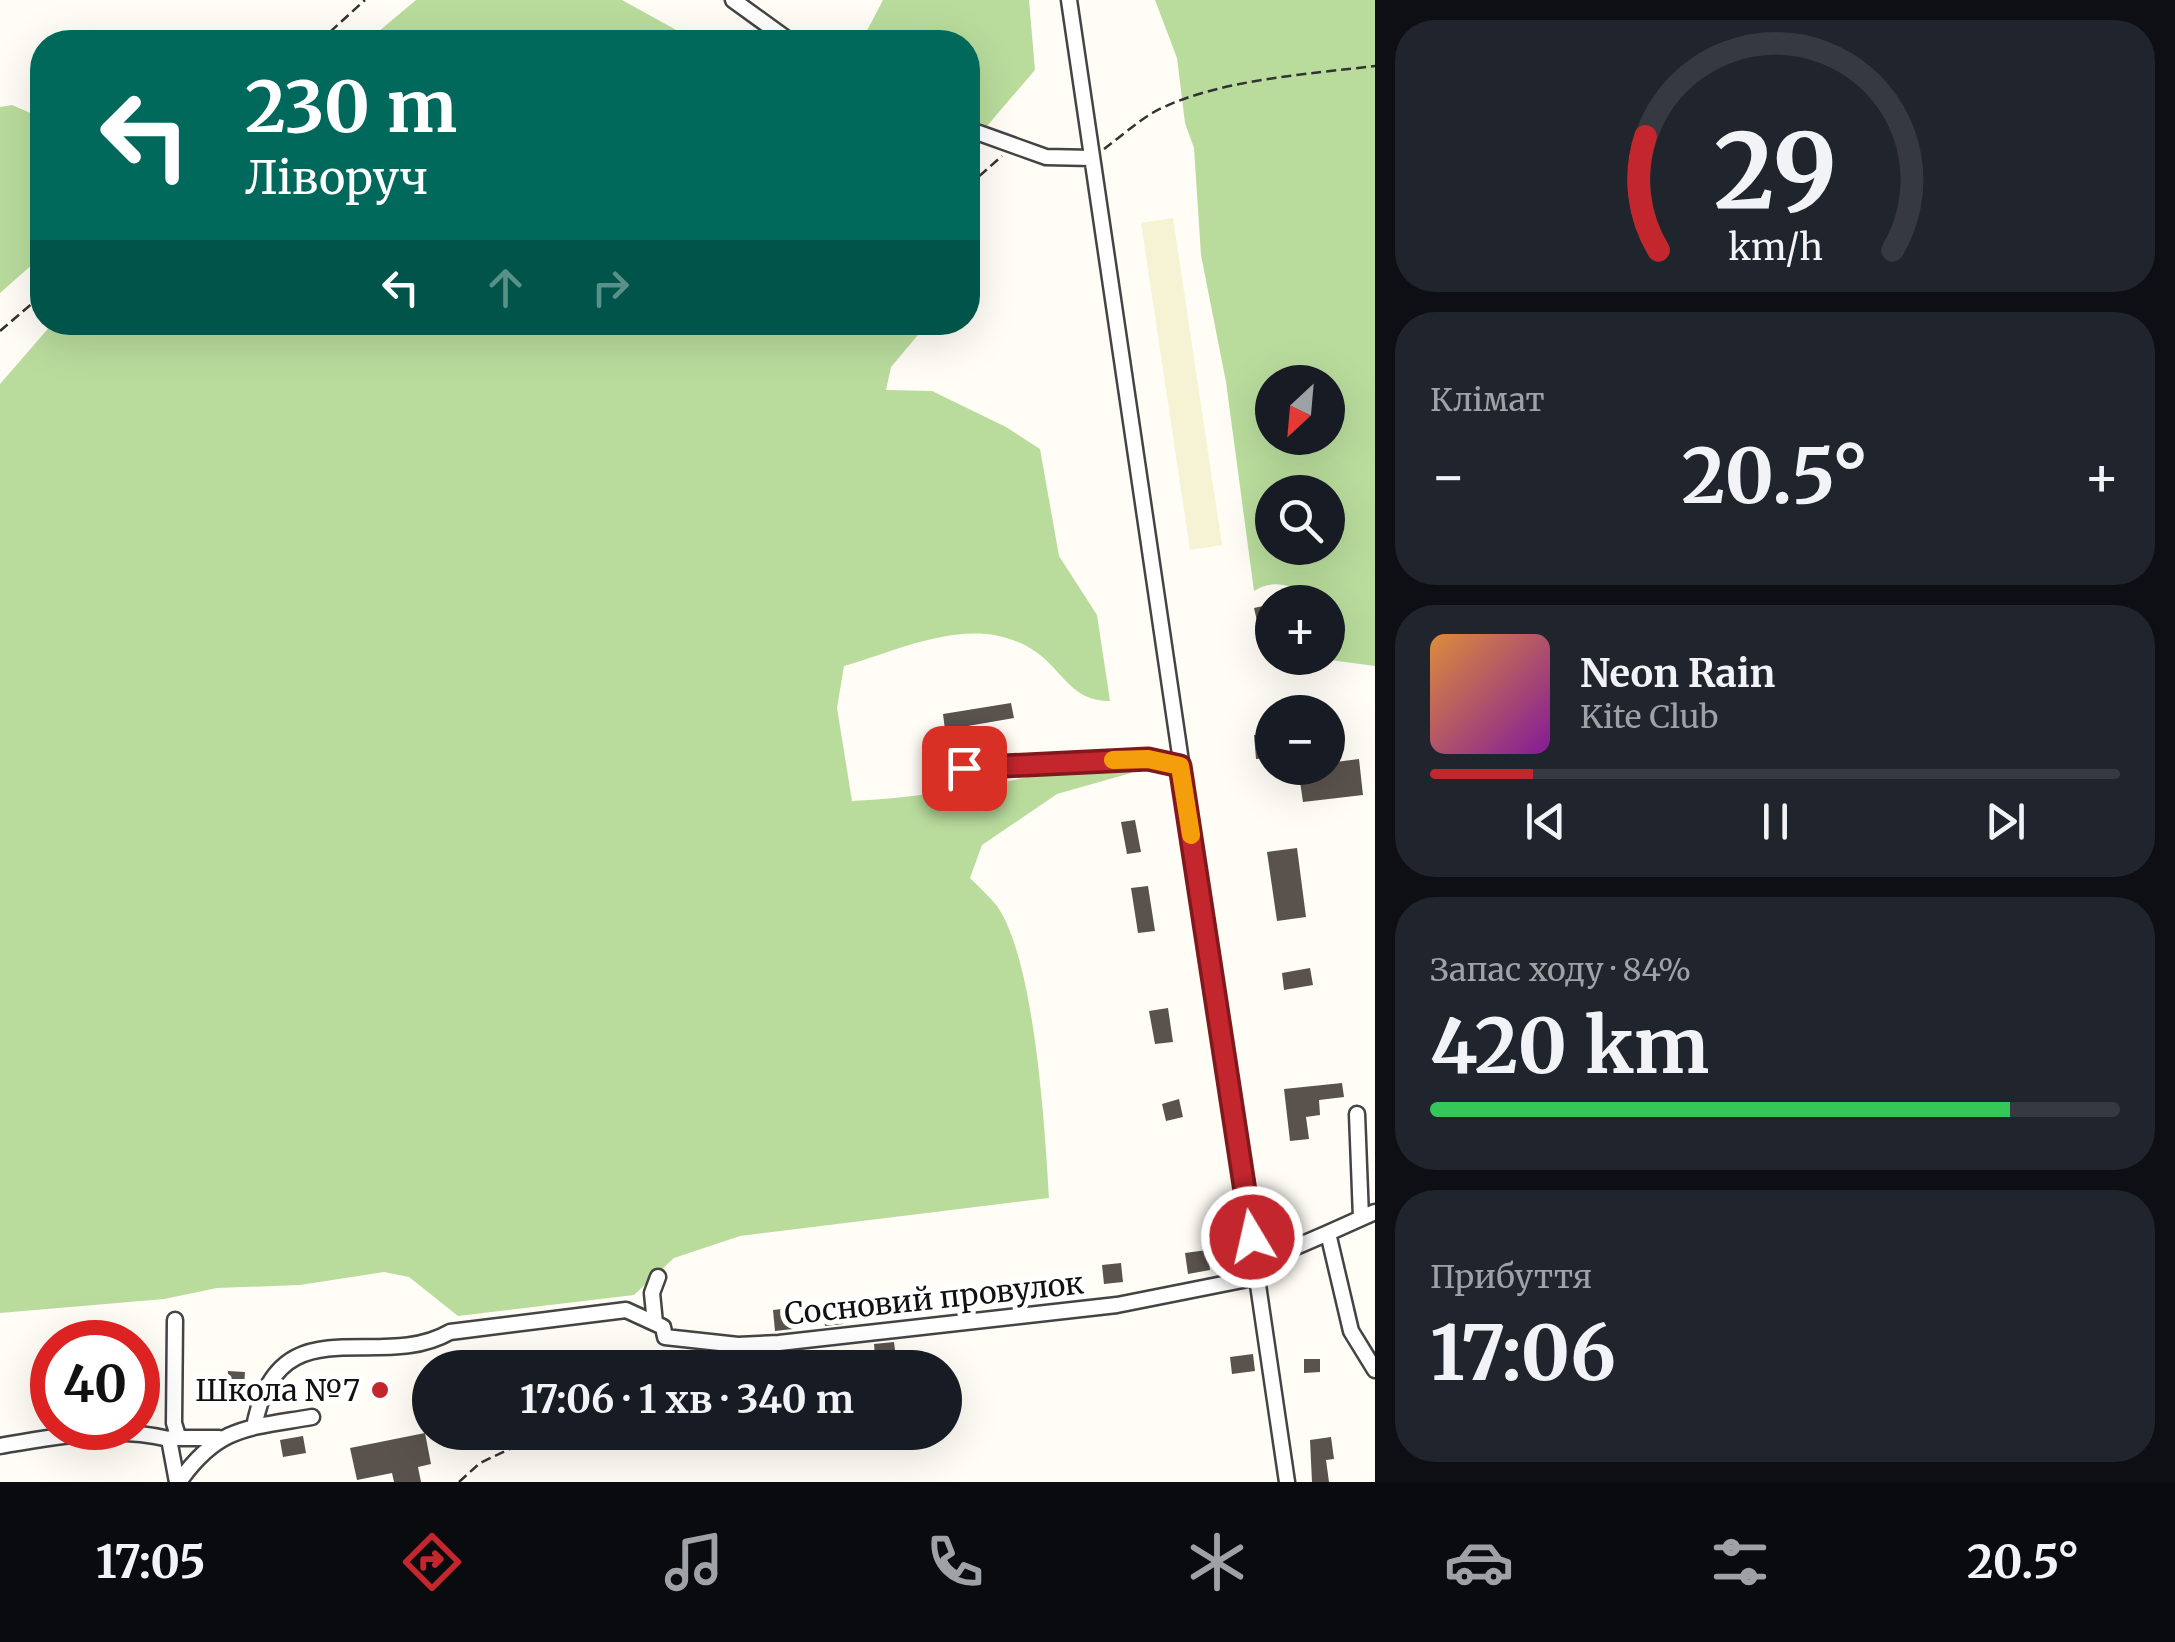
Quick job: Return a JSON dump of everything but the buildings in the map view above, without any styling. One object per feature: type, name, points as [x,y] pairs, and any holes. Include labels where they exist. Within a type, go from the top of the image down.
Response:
[{"type":"street","points":[[733,0],[774,30]]},
{"type":"street","points":[[1069,0],[1288,1482]]},
{"type":"street","points":[[980,134],[1046,158],[1092,158]]},
{"type":"street","points":[[964,768],[1148,759],[1180,766]]},
{"type":"street","points":[[1258,1277],[1277,1254],[1368,1215],[1357,1114]]},
{"type":"street","points":[[1328,1233],[1351,1331],[1375,1370]]},
{"type":"street","points":[[655,1323],[652,1293],[658,1277]]},
{"type":"street","name":"Сосновий провулок","points":[[254,1426],[266,1384],[280,1366],[310,1351],[360,1344],[426,1346],[450,1332],[626,1310],[663,1327],[665,1336],[696,1342],[779,1343],[1117,1305],[1258,1277]]},
{"type":"street","points":[[175,1320],[174,1438],[178,1482]]},
{"type":"street","points":[[178,1482],[208,1444],[220,1438],[254,1426],[312,1417]]},
{"type":"street","points":[[0,1446],[106,1431],[220,1438]]},
{"type":"path","points":[[332,30],[365,0]]},
{"type":"path","points":[[1092,158],[1156,112],[1201,96],[1290,76],[1375,66]]},
{"type":"path","points":[[980,176],[1016,148]]},
{"type":"path","points":[[0,331],[30,305]]},
{"type":"path","points":[[459,1482],[480,1463],[507,1450]]},
{"type":"shaded area","points":[[1173,218],[1222,545],[1190,550],[1141,223]]},
{"type":"green space","points":[[416,0],[622,0],[676,30],[380,30]]},
{"type":"green space","points":[[883,0],[1029,0],[1035,70],[987,126],[980,123],[980,30],[867,30]]},
{"type":"green space","points":[[1155,0],[1375,0],[1375,666],[1345,662],[1345,585],[1255,585],[1254,591],[1226,382],[1201,255],[1194,148],[1185,123],[1177,58]]},
{"type":"green space","points":[[12,105],[30,113],[30,267],[0,293],[0,107]]},
{"type":"green space","points":[[43,335],[918,335],[891,367],[886,390],[932,391],[1006,427],[1040,449],[1059,556],[1097,615],[1110,701],[1077,691],[1036,652],[990,634],[941,637],[844,666],[837,708],[852,801],[973,788],[1134,752],[1131,773],[1057,794],[982,845],[970,878],[997,906],[1021,965],[1036,1047],[1049,1198],[740,1236],[674,1258],[634,1295],[458,1316],[409,1277],[384,1272],[300,1285],[217,1288],[164,1299],[0,1313],[0,384]]},
{"type":"slow traffic","points":[[1113,760],[1148,759],[1180,766],[1191,835]]},
{"type":"place","name":"Школа №7","points":[[380,1390]]},
{"type":"route","points":[[964,768],[1148,759],[1180,766],[1252,1237]]}]
